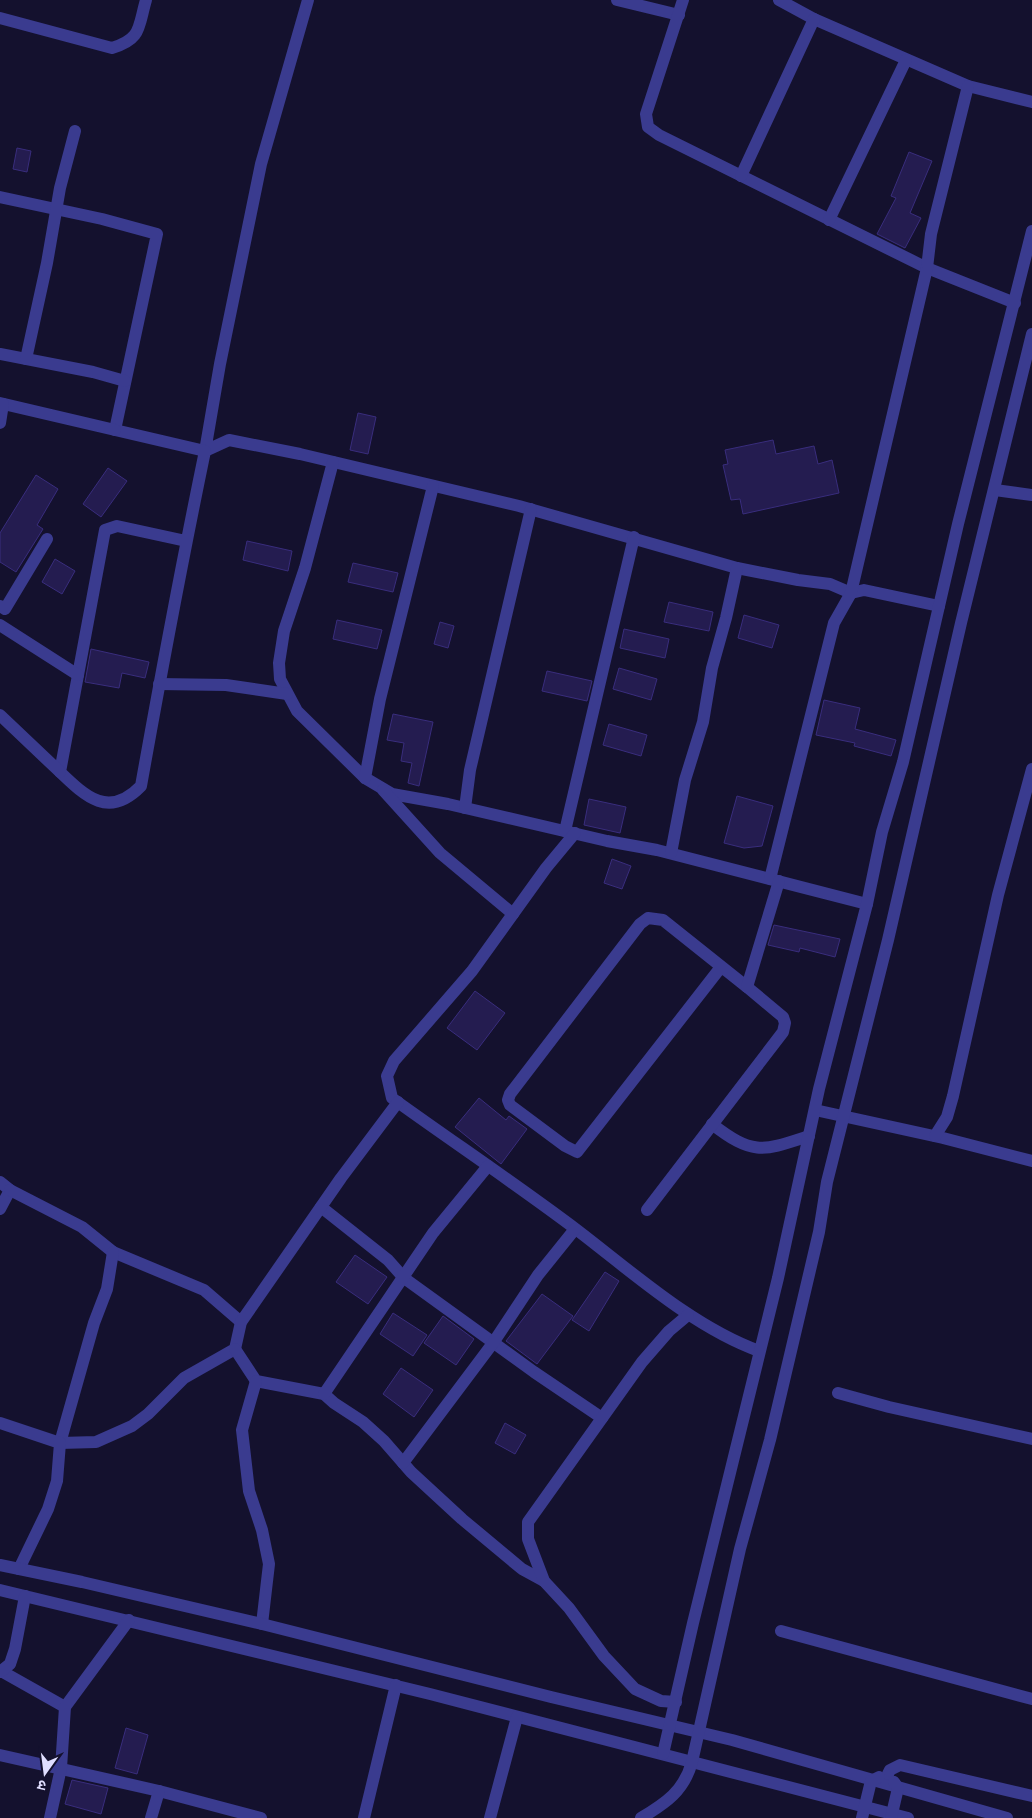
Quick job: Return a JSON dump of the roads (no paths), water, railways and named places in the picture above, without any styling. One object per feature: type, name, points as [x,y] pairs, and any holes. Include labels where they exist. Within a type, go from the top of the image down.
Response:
[{"type":"street","points":[[0,18],[112,48],[128,43],[136,34],[146,0]]},
{"type":"street","points":[[0,715],[84,796],[98,802],[108,803],[124,800],[134,794],[141,786],[220,364],[261,164],[308,0]]},
{"type":"street","points":[[617,0],[679,15]]},
{"type":"street","points":[[683,0],[646,114],[648,127],[659,135],[927,268],[1015,303]]},
{"type":"street","points":[[779,0],[814,19],[968,86],[1032,102]]},
{"type":"street","points":[[741,176],[814,19]]},
{"type":"street","points":[[829,220],[906,60]]},
{"type":"street","points":[[747,987],[834,623],[851,593],[927,268],[931,234],[968,86]]},
{"type":"street","points":[[26,359],[56,211],[75,131]]},
{"type":"street","points":[[0,197],[56,211],[110,221],[157,234],[115,430]]},
{"type":"street","points":[[663,1754],[759,1350],[778,1278],[815,1110],[867,904],[882,832],[903,762],[1032,231]]},
{"type":"street","points":[[641,1818],[673,1795],[687,1779],[700,1732],[705,1699],[736,1574],[740,1549],[770,1440],[819,1232],[827,1182],[1032,334]]},
{"type":"street","points":[[0,354],[125,380]]},
{"type":"street","points":[[0,423],[2,404],[205,451],[228,440],[333,462],[531,509],[736,568],[830,584],[851,593],[864,590],[940,606]]},
{"type":"street","points":[[333,462],[305,568],[284,631],[279,663],[280,680],[298,711],[365,778],[392,794],[671,853],[867,904]]},
{"type":"street","points":[[365,778],[368,754],[375,733],[390,655],[400,626],[433,486]]},
{"type":"street","points":[[995,490],[1032,495]]},
{"type":"street","points":[[465,808],[470,770],[531,509]]},
{"type":"street","points":[[60,772],[105,530],[116,526],[186,541]]},
{"type":"street","points":[[634,538],[570,832],[472,971],[394,1061],[388,1076],[392,1098],[575,1229],[688,1315],[738,1343],[759,1350]]},
{"type":"street","points":[[2,611],[47,539]]},
{"type":"street","points":[[671,853],[685,780],[703,722],[712,668],[726,618],[736,568]]},
{"type":"street","points":[[0,625],[78,675]]},
{"type":"street","points":[[159,684],[226,685],[287,694]]},
{"type":"street","points":[[935,1136],[947,1117],[953,1096],[998,895],[1032,769]]},
{"type":"street","points":[[382,788],[392,803],[440,853],[513,914]]},
{"type":"street","points":[[647,1210],[783,1032],[785,1022],[783,1017],[663,920],[648,918],[640,924],[510,1094],[508,1100],[510,1105],[565,1146],[577,1152],[721,967]]},
{"type":"street","points":[[398,1102],[241,1322],[235,1349],[256,1381],[324,1394],[363,1422],[410,1472],[477,1531],[522,1568],[544,1581],[569,1608],[604,1656],[624,1679],[649,1697],[661,1702],[676,1702]]},
{"type":"street","points":[[815,1110],[935,1136],[1032,1161]]},
{"type":"street","points":[[712,1124],[733,1141],[744,1146],[764,1148],[810,1136]]},
{"type":"street","points":[[324,1394],[433,1233],[488,1166]]},
{"type":"street","points":[[0,1209],[5,1186],[82,1227],[113,1252],[204,1290],[241,1322]]},
{"type":"street","points":[[322,1207],[388,1260],[404,1278],[493,1343],[602,1418]]},
{"type":"street","points":[[403,1463],[493,1343],[538,1275],[575,1229]]},
{"type":"street","points":[[19,1569],[48,1509],[57,1481],[60,1443],[94,1324],[107,1290],[113,1252]]},
{"type":"street","points":[[544,1581],[528,1539],[528,1522],[602,1418],[661,1340],[688,1315]]},
{"type":"street","points":[[0,1423],[60,1443],[96,1442],[132,1426],[148,1414],[184,1378],[235,1349]]},
{"type":"street","points":[[256,1381],[242,1430],[248,1491],[262,1530],[269,1564],[262,1624]]},
{"type":"street","points":[[838,1393],[889,1407],[1032,1440]]},
{"type":"street","points":[[0,1565],[262,1624],[700,1732],[1007,1818]]},
{"type":"street","points":[[0,1590],[517,1716],[692,1762],[863,1812],[908,1818]]},
{"type":"street","points":[[25,1596],[15,1649],[10,1664],[0,1671],[65,1708]]},
{"type":"street","points":[[50,1818],[61,1768],[65,1708],[129,1620]]},
{"type":"street","points":[[781,1631],[1032,1699]]},
{"type":"street","points":[[364,1818],[396,1685]]},
{"type":"street","points":[[490,1818],[517,1716]]},
{"type":"street","points":[[0,1755],[61,1768],[256,1817]]},
{"type":"street","points":[[871,1780],[888,1774],[890,1770],[900,1765],[1032,1796]]},
{"type":"street","points":[[888,1774],[898,1788],[891,1816]]},
{"type":"street","points":[[863,1812],[871,1780]]},
{"type":"street","points":[[151,1818],[159,1792]]}]
